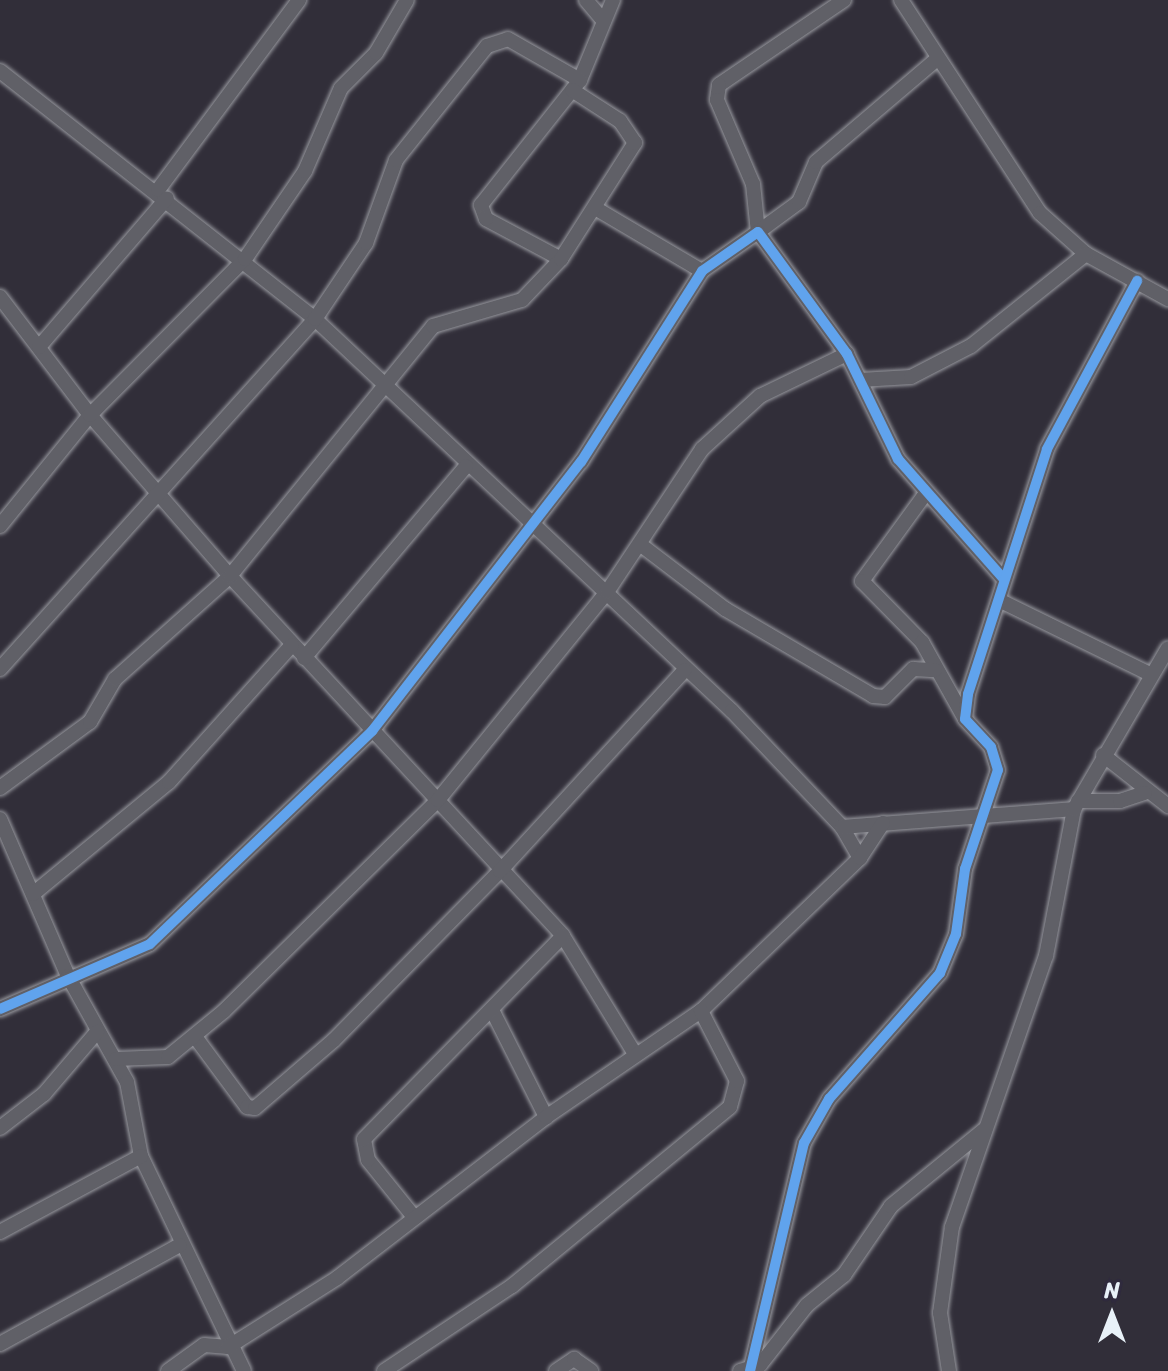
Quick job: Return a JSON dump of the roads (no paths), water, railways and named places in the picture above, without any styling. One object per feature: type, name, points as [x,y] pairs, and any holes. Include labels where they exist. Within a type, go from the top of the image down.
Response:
[{"type":"street","points":[[39,347],[163,194],[299,0]]},
{"type":"street","points":[[0,526],[90,415],[245,259],[305,171],[341,88],[383,44],[407,0]]},
{"type":"street","points":[[586,0],[602,19]]},
{"type":"street","points":[[561,259],[486,219],[481,205],[576,85],[602,19],[613,0]]},
{"type":"street","points":[[844,0],[719,85],[717,100],[753,184],[758,232],[847,354],[883,435],[926,493],[1003,578]]},
{"type":"street","points":[[901,0],[1025,193],[1086,254],[1168,299]]},
{"type":"street","points":[[0,669],[160,495],[315,319],[366,243],[396,160],[487,46],[508,39],[576,85],[633,133],[632,150],[595,208],[561,259],[522,300],[433,326],[386,388],[230,576],[115,679],[90,722],[0,788]]},
{"type":"street","points":[[0,1009],[68,976],[150,944],[372,731],[581,462],[665,319],[702,271],[799,202],[816,162],[937,59]]},
{"type":"street","points":[[0,71],[163,194],[315,319],[530,527],[607,592],[842,827],[860,858]]},
{"type":"street","points":[[595,208],[702,271]]},
{"type":"street","points":[[860,380],[911,377],[971,346],[1086,254]]},
{"type":"street","points":[[965,719],[974,672],[1003,602],[1003,578],[1070,398],[1137,281]]},
{"type":"street","points":[[0,297],[90,415],[230,576],[563,936],[635,1054]]},
{"type":"street","points":[[116,1059],[168,1057],[196,1038],[438,800],[607,592],[702,449],[734,417],[788,378],[847,354]]},
{"type":"street","points":[[304,658],[466,466]]},
{"type":"street","points":[[750,1371],[804,1143],[829,1099],[940,973],[956,934],[973,839],[988,813],[998,770],[991,747],[965,719],[922,642],[862,581],[926,493]]},
{"type":"street","points":[[641,545],[725,609],[873,696],[885,697],[913,669],[935,670]]},
{"type":"street","points":[[1003,602],[1150,674]]},
{"type":"street","points":[[33,894],[169,782],[292,645]]},
{"type":"street","points":[[949,1371],[941,1278],[986,1128],[1046,956],[1076,805],[1168,648]]},
{"type":"street","points":[[196,1038],[247,1107],[255,1108],[334,1040],[500,871],[685,670]]},
{"type":"street","points":[[1103,755],[1145,793],[1168,806]]},
{"type":"street","points":[[842,827],[1076,805],[1145,793]]},
{"type":"street","points":[[0,819],[68,976],[97,1032],[116,1059],[135,1109],[141,1156],[228,1347],[244,1371]]},
{"type":"street","points":[[168,1371],[204,1345],[228,1347],[414,1217],[546,1117],[701,1011],[860,858],[883,823]]},
{"type":"street","points":[[414,1217],[368,1160],[364,1139],[493,1012],[563,936]]},
{"type":"street","points":[[384,1371],[512,1286],[730,1107],[737,1081],[701,1011]]},
{"type":"street","points":[[493,1012],[546,1117]]},
{"type":"street","points":[[0,1128],[44,1094],[97,1032]]},
{"type":"street","points":[[740,1371],[750,1371],[807,1305],[844,1275],[872,1224],[986,1128]]},
{"type":"street","points":[[0,1232],[141,1156]]},
{"type":"street","points":[[0,1344],[180,1245]]},
{"type":"street","points":[[556,1371],[574,1359],[591,1371]]}]
